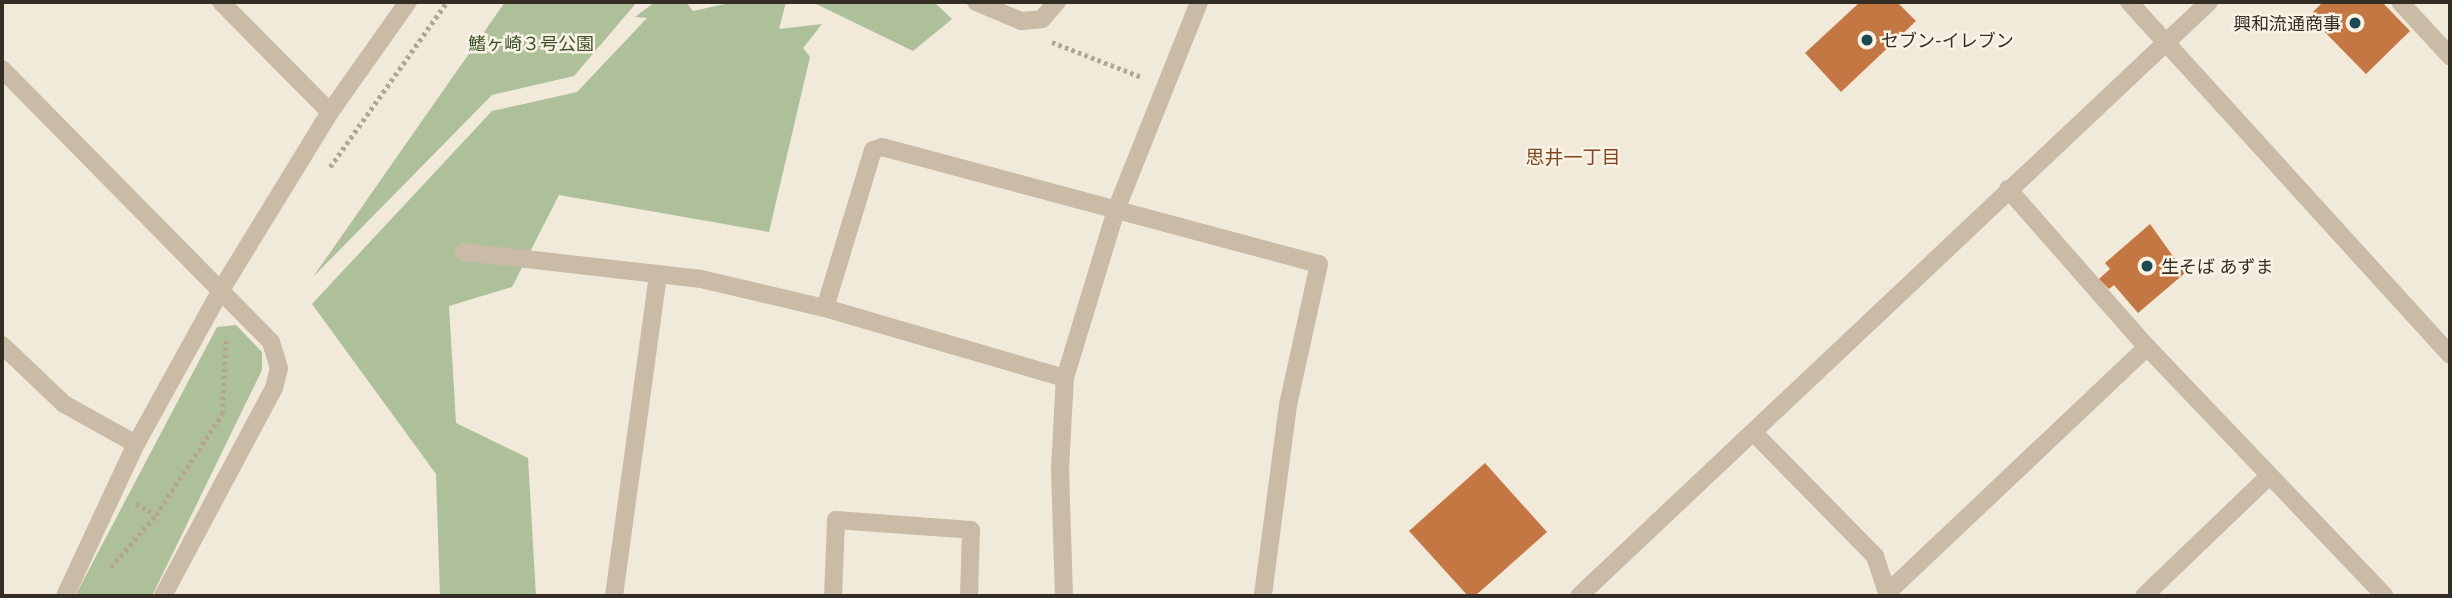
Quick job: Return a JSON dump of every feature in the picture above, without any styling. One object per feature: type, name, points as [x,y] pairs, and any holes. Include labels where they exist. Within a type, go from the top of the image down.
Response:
[{"type":"street","points":[[221,2],[330,112]]},
{"type":"street","points":[[65,596],[136,444],[221,290],[330,112],[408,2]]},
{"type":"street","points":[[976,2],[1021,21],[1042,19],[1057,2]]},
{"type":"street","points":[[1064,596],[1060,469],[1065,378],[1116,209],[1163,85],[1199,2]]},
{"type":"street","points":[[2129,2],[2450,355]]},
{"type":"street","points":[[1580,596],[2209,2]]},
{"type":"street","points":[[2400,2],[2450,56]]},
{"type":"street","points":[[2,69],[271,342],[279,368],[274,388],[163,596]]},
{"type":"street","points":[[825,308],[873,150],[882,147],[1319,264],[1288,405],[1264,596]]},
{"type":"street","points":[[2008,189],[2147,347],[2385,596]]},
{"type":"street","points":[[464,251],[701,279],[825,308],[1065,378]]},
{"type":"street","points":[[614,596],[658,276]]},
{"type":"street","points":[[1754,433],[1875,556],[1887,595],[2147,347]]},
{"type":"street","points":[[6,358],[64,404],[136,444]]},
{"type":"street","points":[[2144,596],[2269,476]]},
{"type":"street","points":[[832,596],[836,520],[971,530],[969,596]]},
{"type":"path","points":[[324,174],[447,2]]},
{"type":"path","points":[[1042,19],[1052,43],[1163,85]]},
{"type":"path","points":[[108,570],[156,515],[222,414],[228,324],[239,308]]},
{"type":"green space","name":"鰭ヶ崎３号公園","points":[[505,2],[637,2],[574,76],[492,95],[313,277]]},
{"type":"green space","points":[[655,2],[686,2],[693,11],[734,2],[786,2],[779,29],[822,24],[803,48],[810,57],[769,232],[559,195],[512,287],[449,306],[456,423],[528,458],[536,596],[440,596],[436,474],[312,304],[492,111],[577,92],[647,18],[635,17]]},
{"type":"green space","points":[[812,2],[934,2],[952,19],[913,51]]},
{"type":"green space","points":[[236,325],[262,352],[262,370],[152,596],[75,596],[217,327]]},
{"type":"building","points":[[1860,2],[1897,2],[1916,21],[1841,92],[1805,53]]},
{"type":"building","points":[[2323,2],[2382,2],[2410,31],[2366,74],[2309,16]]},
{"type":"building","points":[[2150,224],[2185,273],[2138,313],[2114,285],[2109,289],[2099,279],[2110,269],[2105,263]]},
{"type":"building","points":[[1485,463],[1547,532],[1475,596],[1468,596],[1409,531]]},
{"type":"place","name":"興和流通商事","points":[[2355,23]]},
{"type":"place","name":"セブン-イレブン","points":[[1867,40]]},
{"type":"place","name":"生そば あずま","points":[[2147,266]]},
{"type":"district","name":"思井一丁目","points":[[1573,157]]}]
